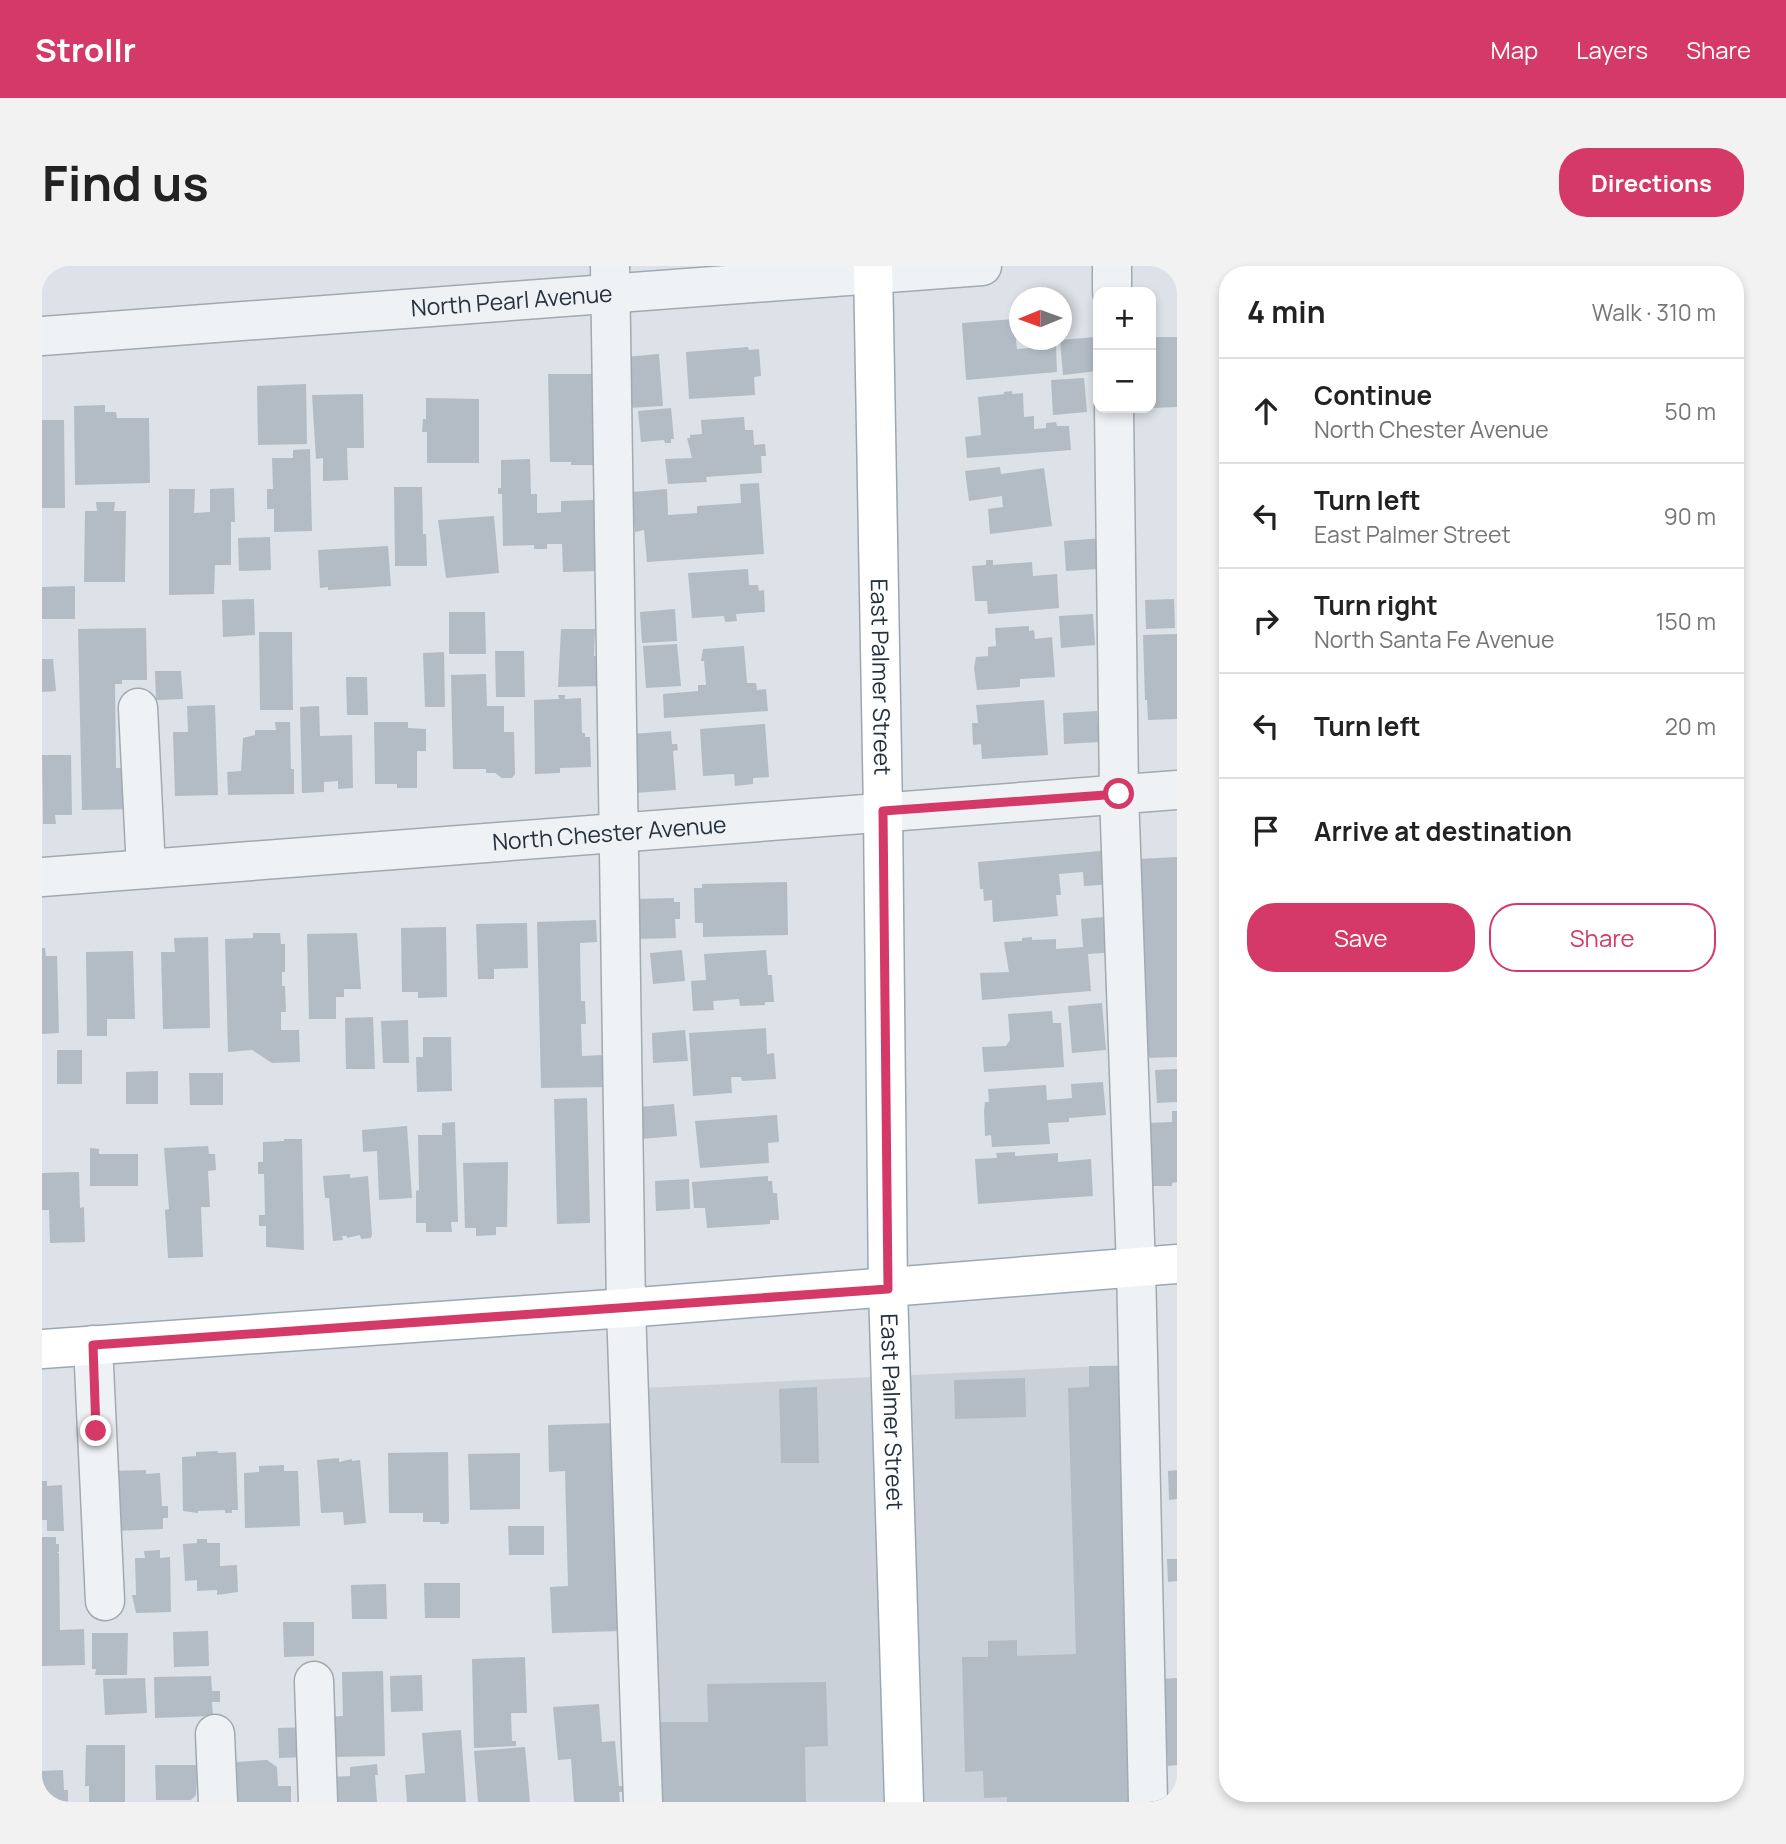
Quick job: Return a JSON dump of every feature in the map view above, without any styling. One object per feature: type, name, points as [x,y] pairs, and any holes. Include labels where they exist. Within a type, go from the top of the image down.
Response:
[{"type":"main road","name":"East Palmer Street","points":[[873,270],[888,1289],[904,1802]]},
{"type":"main road","points":[[70,1347],[888,1289],[1177,1264]]},
{"type":"street","name":"North Pearl Avenue","points":[[42,336],[610,280],[982,266]]},
{"type":"street","points":[[1112,266],[1112,287]]},
{"type":"street","points":[[610,280],[626,1308],[643,1802]]},
{"type":"street","points":[[1114,413],[1119,794],[1136,1268],[1148,1802]]},
{"type":"street","points":[[138,708],[146,869]]},
{"type":"street","name":"North Chester Avenue","points":[[42,877],[1177,790]]},
{"type":"street","points":[[70,1347],[81,1568]]},
{"type":"street","points":[[70,1347],[105,1601]]},
{"type":"street","points":[[314,1681],[318,1802]]},
{"type":"street","points":[[215,1734],[218,1802]]},
{"type":"shaded area","points":[[1122,1365],[1140,1802],[658,1802],[643,1388]]},
{"type":"building","points":[[1009,319],[1009,350],[1056,350],[1057,372],[966,380],[962,323]]},
{"type":"building","points":[[1093,337],[1093,371],[1063,375],[1061,350],[1072,350],[1072,339]]},
{"type":"building","points":[[1156,337],[1177,337],[1177,407],[1156,408]]},
{"type":"building","points":[[748,347],[749,350],[759,349],[761,376],[754,377],[755,395],[689,399],[686,352]]},
{"type":"building","points":[[659,354],[663,406],[628,408],[624,357]]},
{"type":"building","points":[[548,374],[592,374],[595,465],[550,462]]},
{"type":"building","points":[[1084,378],[1087,412],[1053,415],[1051,380]]},
{"type":"building","points":[[306,384],[307,444],[258,445],[257,386]]},
{"type":"building","points":[[1012,391],[1012,394],[1023,393],[1024,417],[1034,416],[1034,429],[1046,428],[1046,423],[1056,422],[1057,426],[1069,426],[1071,450],[967,458],[965,437],[981,435],[978,397]]},
{"type":"building","points":[[363,394],[364,448],[347,448],[348,480],[323,481],[323,458],[316,459],[312,395]]},
{"type":"building","points":[[426,398],[479,399],[479,463],[427,463],[427,432],[422,432],[423,419],[426,419]]},
{"type":"building","points":[[105,405],[105,412],[116,412],[117,418],[149,418],[150,483],[75,485],[74,406]]},
{"type":"building","points":[[671,408],[674,439],[671,439],[671,443],[665,443],[664,440],[641,442],[638,411]]},
{"type":"building","points":[[744,417],[745,430],[753,430],[754,445],[765,444],[766,456],[761,456],[762,473],[706,477],[707,482],[668,484],[665,459],[692,458],[687,438],[690,438],[690,435],[702,434],[701,420]]},
{"type":"building","points":[[42,420],[64,420],[65,508],[42,508]]},
{"type":"building","points":[[310,449],[312,531],[274,532],[274,509],[267,509],[267,489],[273,489],[272,458],[293,458],[293,450]]},
{"type":"building","points":[[530,459],[531,494],[537,494],[537,513],[561,512],[561,501],[596,500],[598,571],[563,572],[562,544],[547,544],[547,549],[534,549],[534,545],[503,546],[502,494],[498,494],[498,488],[501,488],[501,460]]},
{"type":"building","points":[[1000,467],[1001,474],[1044,468],[1052,526],[990,534],[988,509],[1003,507],[1002,496],[969,501],[965,471]]},
{"type":"building","points":[[759,483],[764,554],[647,562],[644,530],[635,532],[632,492],[667,489],[668,515],[697,513],[697,506],[741,503],[740,484]]},
{"type":"building","points":[[394,487],[422,487],[427,566],[395,566]]},
{"type":"building","points":[[234,488],[235,522],[231,522],[231,565],[215,565],[214,594],[169,595],[169,489],[195,489],[194,513],[210,512],[210,489]]},
{"type":"building","points":[[96,502],[115,502],[114,511],[126,511],[125,582],[84,582],[85,511],[97,511]]},
{"type":"building","points":[[494,516],[499,573],[446,578],[438,520]]},
{"type":"building","points":[[270,537],[271,570],[239,571],[238,538]]},
{"type":"building","points":[[1103,538],[1098,569],[1066,571],[1064,541]]},
{"type":"building","points":[[388,546],[391,586],[328,590],[328,587],[320,588],[318,550]]},
{"type":"building","points":[[986,560],[993,560],[993,565],[1032,562],[1033,576],[1057,574],[1059,608],[988,614],[987,601],[975,601],[972,566],[986,565]]},
{"type":"building","points":[[748,569],[749,585],[758,585],[759,591],[764,590],[765,612],[736,614],[737,621],[725,622],[724,616],[692,618],[688,573]]},
{"type":"building","points":[[75,586],[75,619],[42,619],[42,587]]},
{"type":"building","points":[[254,599],[255,635],[223,637],[222,600]]},
{"type":"building","points":[[1174,599],[1175,628],[1146,629],[1145,600]]},
{"type":"building","points":[[675,609],[677,641],[642,643],[640,612]]},
{"type":"building","points":[[449,612],[485,612],[486,654],[449,654]]},
{"type":"building","points":[[1093,614],[1095,645],[1061,648],[1059,616]]},
{"type":"building","points":[[1029,626],[1029,631],[1034,630],[1035,639],[1052,637],[1055,677],[1020,679],[1020,687],[977,690],[974,668],[976,657],[988,656],[988,647],[996,646],[995,628]]},
{"type":"building","points":[[146,628],[147,680],[122,680],[122,684],[115,684],[116,768],[128,768],[137,809],[82,810],[78,629]]},
{"type":"building","points":[[561,629],[595,629],[594,656],[603,656],[603,686],[558,687]]},
{"type":"building","points":[[259,632],[292,632],[293,710],[260,710]]},
{"type":"building","points":[[1177,634],[1177,719],[1148,720],[1143,635]]},
{"type":"building","points":[[677,644],[681,686],[646,688],[643,646]]},
{"type":"building","points":[[744,646],[747,683],[756,683],[757,690],[766,689],[768,711],[664,718],[663,694],[698,691],[698,685],[706,685],[704,661],[701,661],[703,649]]},
{"type":"building","points":[[495,651],[524,651],[525,697],[496,697]]},
{"type":"building","points":[[444,652],[445,707],[425,707],[423,653]]},
{"type":"building","points":[[42,659],[53,659],[56,691],[42,692]]},
{"type":"building","points":[[155,671],[181,671],[183,699],[156,700]]},
{"type":"building","points":[[486,674],[487,706],[504,706],[504,732],[514,732],[515,774],[512,778],[486,773],[486,769],[453,769],[451,675]]},
{"type":"building","points":[[346,677],[367,677],[368,715],[347,715]]},
{"type":"building","points":[[558,695],[565,695],[565,699],[581,698],[582,733],[585,733],[585,737],[590,737],[591,767],[560,768],[560,773],[535,774],[534,700],[559,699]]},
{"type":"building","points":[[1044,700],[1048,755],[982,759],[981,744],[973,745],[972,723],[978,723],[976,705]]},
{"type":"building","points":[[215,705],[218,795],[175,796],[173,732],[188,732],[187,706]]},
{"type":"building","points":[[319,706],[320,736],[352,735],[353,788],[338,789],[338,781],[324,782],[324,792],[302,793],[300,707]]},
{"type":"building","points":[[1097,711],[1099,742],[1064,744],[1063,713]]},
{"type":"building","points":[[275,722],[290,722],[294,794],[228,795],[227,772],[241,771],[243,738],[255,735],[255,730],[276,730]]},
{"type":"building","points":[[374,722],[408,722],[408,728],[426,729],[426,751],[417,751],[417,788],[375,784]]},
{"type":"building","points":[[765,724],[769,777],[753,778],[753,784],[735,786],[734,774],[703,776],[700,729]]},
{"type":"building","points":[[671,731],[672,744],[677,744],[678,750],[673,751],[676,790],[635,793],[632,734]]},
{"type":"building","points":[[42,755],[71,755],[72,815],[55,815],[56,824],[43,824]]},
{"type":"building","points":[[1112,850],[1115,884],[1084,886],[1083,872],[1059,874],[1061,895],[1056,895],[1058,916],[993,922],[992,900],[984,901],[983,889],[980,889],[978,862]]},
{"type":"building","points":[[1177,857],[1177,1057],[1144,1058],[1139,859]]},
{"type":"building","points":[[787,882],[788,935],[703,937],[703,923],[695,923],[694,888],[702,888],[702,884]]},
{"type":"building","points":[[674,898],[674,902],[680,902],[680,919],[675,919],[676,938],[636,939],[635,899]]},
{"type":"building","points":[[1116,916],[1118,952],[1088,954],[1091,991],[982,1000],[980,973],[1009,972],[1004,942],[1022,941],[1022,938],[1032,937],[1032,940],[1056,939],[1056,949],[1083,947],[1081,919]]},
{"type":"building","points":[[596,920],[597,942],[580,943],[581,1001],[585,1001],[586,1024],[581,1024],[582,1056],[603,1055],[608,1087],[541,1088],[537,922]]},
{"type":"building","points":[[527,923],[528,968],[494,969],[494,979],[478,979],[476,924]]},
{"type":"building","points":[[446,927],[447,997],[418,998],[418,992],[402,992],[401,928]]},
{"type":"building","points":[[253,933],[280,933],[281,944],[285,944],[282,986],[285,986],[286,1012],[281,1012],[281,1030],[299,1030],[300,1062],[272,1063],[252,1050],[228,1052],[225,939],[253,938]]},
{"type":"building","points":[[357,933],[361,989],[344,989],[344,997],[336,997],[336,1019],[309,1019],[307,934]]},
{"type":"building","points":[[208,937],[210,1028],[163,1029],[161,952],[175,952],[174,938]]},
{"type":"building","points":[[42,948],[45,948],[46,956],[57,956],[59,1033],[42,1034]]},
{"type":"building","points":[[682,950],[685,981],[653,984],[650,953]]},
{"type":"building","points":[[766,950],[768,975],[772,975],[774,1002],[740,1006],[739,999],[713,1001],[714,1010],[693,1011],[691,981],[706,980],[704,954]]},
{"type":"building","points":[[133,951],[135,1019],[107,1019],[107,1036],[87,1036],[86,952]]},
{"type":"building","points":[[1102,1003],[1106,1050],[1072,1053],[1068,1006]]},
{"type":"building","points":[[1052,1011],[1053,1023],[1061,1023],[1064,1067],[984,1072],[982,1047],[1006,1046],[1010,1040],[1008,1014]]},
{"type":"building","points":[[373,1017],[375,1069],[346,1069],[345,1018]]},
{"type":"building","points":[[408,1020],[409,1063],[383,1063],[381,1021]]},
{"type":"building","points":[[766,1028],[767,1054],[774,1053],[776,1079],[742,1081],[741,1077],[731,1077],[732,1093],[693,1096],[689,1033]]},
{"type":"building","points":[[685,1030],[688,1061],[653,1063],[652,1033]]},
{"type":"building","points":[[423,1037],[451,1037],[452,1091],[417,1092],[416,1057],[423,1057]]},
{"type":"building","points":[[57,1050],[82,1050],[82,1084],[57,1084]]},
{"type":"building","points":[[1177,1069],[1177,1102],[1157,1103],[1155,1070]]},
{"type":"building","points":[[158,1071],[158,1104],[126,1104],[126,1072]]},
{"type":"building","points":[[189,1073],[223,1073],[223,1105],[190,1105]]},
{"type":"building","points":[[1103,1082],[1106,1115],[1048,1123],[1050,1144],[992,1147],[991,1135],[985,1136],[984,1110],[985,1102],[989,1102],[988,1089],[1046,1085],[1047,1100],[1072,1098],[1071,1084]]},
{"type":"building","points":[[587,1098],[590,1223],[557,1224],[554,1099]]},
{"type":"building","points":[[674,1104],[677,1136],[641,1139],[639,1107]]},
{"type":"building","points":[[1172,1111],[1177,1111],[1177,1182],[1172,1183],[1172,1186],[1152,1186],[1149,1123],[1172,1122]]},
{"type":"building","points":[[777,1115],[779,1142],[768,1143],[769,1163],[700,1168],[695,1121]]},
{"type":"building","points":[[455,1122],[458,1222],[451,1222],[452,1232],[426,1232],[426,1223],[416,1223],[416,1191],[419,1190],[418,1135],[442,1135],[442,1123]]},
{"type":"building","points":[[407,1126],[412,1198],[379,1200],[377,1151],[363,1152],[362,1130]]},
{"type":"building","points":[[302,1139],[304,1250],[266,1247],[266,1226],[259,1226],[259,1215],[265,1215],[264,1174],[258,1174],[258,1162],[263,1162],[263,1142]]},
{"type":"building","points":[[208,1146],[209,1154],[215,1154],[216,1170],[208,1171],[210,1207],[201,1207],[203,1257],[168,1258],[165,1210],[169,1209],[164,1148]]},
{"type":"building","points":[[90,1148],[99,1149],[99,1154],[138,1154],[138,1186],[90,1186]]},
{"type":"building","points":[[1015,1152],[1015,1156],[1058,1153],[1058,1162],[1091,1159],[1093,1196],[978,1204],[975,1159],[997,1158],[996,1153]]},
{"type":"building","points":[[508,1162],[507,1227],[496,1227],[496,1235],[476,1236],[476,1228],[465,1228],[463,1163]]},
{"type":"building","points":[[79,1172],[85,1242],[50,1243],[49,1210],[42,1210],[42,1173]]},
{"type":"building","points":[[350,1174],[350,1178],[368,1176],[371,1238],[361,1239],[360,1235],[347,1238],[342,1236],[343,1240],[333,1241],[329,1198],[325,1198],[323,1176]]},
{"type":"building","points":[[768,1176],[768,1181],[772,1181],[773,1193],[777,1193],[779,1220],[770,1220],[770,1224],[707,1228],[705,1208],[694,1208],[692,1182]]},
{"type":"building","points":[[689,1179],[690,1209],[656,1211],[655,1181]]},
{"type":"building","points":[[1089,1366],[1122,1366],[1138,1802],[1007,1802],[1007,1797],[984,1798],[983,1771],[965,1772],[962,1657],[988,1657],[988,1641],[1017,1640],[1017,1656],[1076,1654],[1068,1388],[1089,1387]]},
{"type":"building","points":[[1025,1378],[1026,1417],[955,1419],[954,1380]]},
{"type":"building","points":[[817,1387],[819,1463],[781,1463],[779,1389]]},
{"type":"building","points":[[617,1423],[622,1631],[552,1633],[550,1587],[568,1586],[565,1471],[549,1472],[548,1425]]},
{"type":"building","points":[[196,1452],[236,1452],[238,1510],[232,1510],[232,1513],[225,1513],[225,1510],[198,1513],[183,1511],[182,1457],[196,1456]]},
{"type":"building","points":[[448,1452],[449,1522],[423,1522],[423,1513],[389,1513],[388,1453]]},
{"type":"building","points":[[520,1453],[520,1509],[470,1510],[468,1454]]},
{"type":"building","points":[[339,1458],[339,1462],[360,1460],[366,1523],[344,1525],[343,1512],[321,1513],[317,1460]]},
{"type":"building","points":[[284,1465],[284,1471],[298,1471],[300,1526],[245,1528],[244,1473],[259,1472],[259,1466]]},
{"type":"building","points":[[146,1470],[146,1474],[160,1473],[162,1506],[168,1506],[168,1518],[163,1518],[163,1529],[114,1531],[112,1471]]},
{"type":"building","points":[[1177,1470],[1177,1499],[1169,1500],[1168,1471]]},
{"type":"building","points":[[42,1481],[47,1481],[47,1486],[62,1485],[64,1531],[47,1531],[47,1520],[42,1520]]},
{"type":"building","points":[[508,1526],[544,1526],[544,1555],[509,1555]]},
{"type":"building","points":[[42,1537],[56,1537],[56,1544],[59,1544],[60,1630],[84,1629],[85,1665],[42,1666]]},
{"type":"building","points":[[197,1539],[207,1539],[207,1543],[220,1543],[220,1566],[237,1565],[238,1592],[217,1595],[217,1590],[197,1591],[197,1580],[185,1581],[183,1544],[197,1543]]},
{"type":"building","points":[[160,1550],[160,1558],[170,1557],[171,1612],[136,1613],[132,1595],[136,1595],[135,1558],[145,1558],[144,1551]]},
{"type":"building","points":[[1167,1559],[1177,1559],[1177,1581],[1168,1582]]},
{"type":"building","points":[[424,1583],[460,1583],[460,1618],[425,1618]]},
{"type":"building","points":[[386,1584],[387,1619],[352,1619],[351,1585]]},
{"type":"building","points":[[283,1622],[314,1622],[314,1656],[284,1657]]},
{"type":"building","points":[[208,1631],[209,1666],[174,1667],[173,1632]]},
{"type":"building","points":[[92,1633],[128,1633],[127,1675],[95,1675],[96,1669],[92,1669]]},
{"type":"building","points":[[525,1657],[527,1713],[511,1713],[512,1741],[516,1741],[516,1746],[474,1748],[472,1659]]},
{"type":"building","points":[[383,1671],[385,1756],[331,1757],[325,1717],[343,1716],[342,1672]]},
{"type":"building","points":[[422,1675],[423,1711],[391,1712],[390,1676]]},
{"type":"building","points":[[211,1676],[212,1691],[220,1691],[220,1702],[212,1702],[213,1716],[155,1718],[154,1677]]},
{"type":"building","points":[[145,1678],[147,1713],[105,1715],[103,1679]]},
{"type":"building","points":[[1177,1678],[1177,1765],[1168,1766],[1162,1679]]},
{"type":"building","points":[[826,1682],[828,1746],[805,1747],[806,1802],[658,1802],[656,1722],[708,1722],[707,1684]]},
{"type":"building","points":[[599,1704],[602,1742],[615,1741],[619,1786],[622,1786],[622,1792],[619,1792],[620,1802],[574,1802],[571,1759],[558,1760],[553,1707]]},
{"type":"building","points":[[308,1727],[309,1757],[279,1758],[278,1728]]},
{"type":"building","points":[[461,1730],[466,1802],[407,1802],[405,1775],[425,1773],[422,1733]]},
{"type":"building","points":[[86,1745],[125,1745],[125,1802],[89,1802],[89,1786],[85,1786]]},
{"type":"building","points":[[525,1747],[530,1802],[478,1802],[474,1751]]},
{"type":"building","points":[[267,1760],[277,1767],[278,1786],[291,1786],[291,1802],[238,1802],[235,1762]]},
{"type":"building","points":[[377,1764],[377,1802],[334,1802],[332,1777],[350,1776],[350,1767]]},
{"type":"building","points":[[155,1765],[198,1765],[196,1795],[191,1800],[156,1800]]},
{"type":"building","points":[[63,1770],[68,1802],[42,1802],[42,1771]]},
{"type":"route","points":[[96,1431],[93,1345],[888,1289],[883,811],[1119,794]]}]
